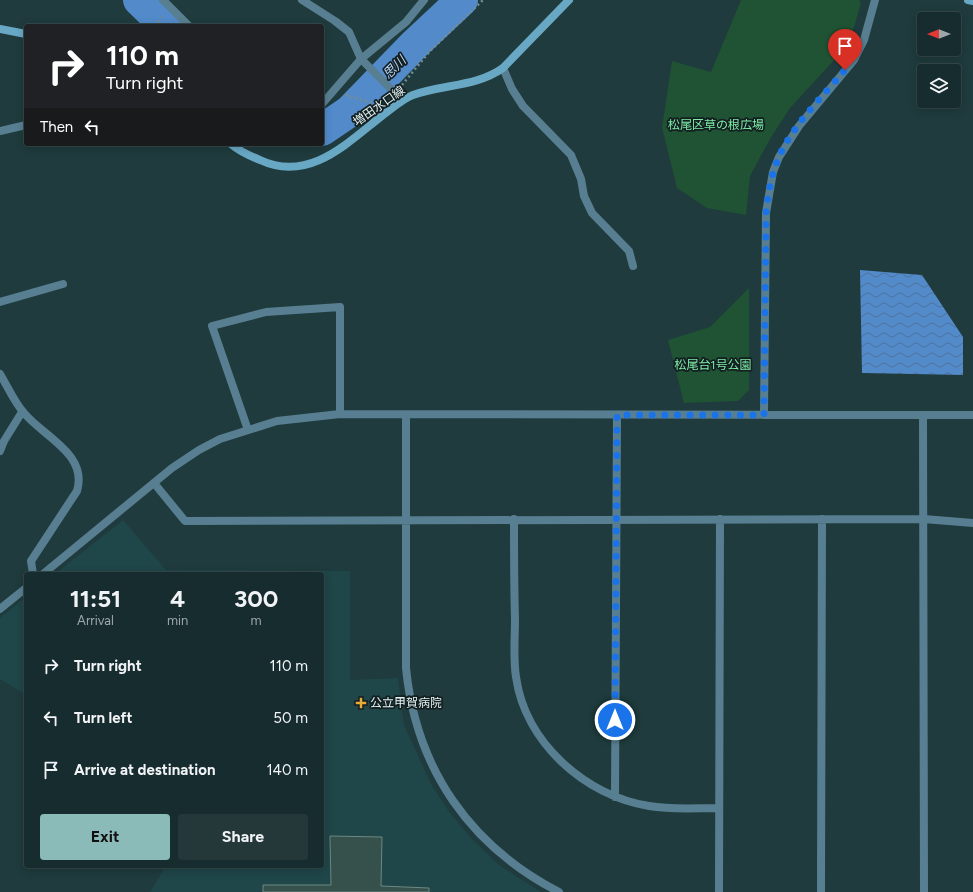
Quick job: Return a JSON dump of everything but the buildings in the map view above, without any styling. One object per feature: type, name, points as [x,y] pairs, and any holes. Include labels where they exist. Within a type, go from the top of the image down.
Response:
[{"type":"main road","name":"増田水口線","points":[[235,146],[265,162],[280,167],[296,168],[311,165],[350,141],[400,102],[413,95],[481,80],[503,68],[569,0]]},
{"type":"main road","points":[[968,0],[973,1]]},
{"type":"main road","points":[[0,29],[24,34]]},
{"type":"street","points":[[163,0],[187,24]]},
{"type":"street","points":[[302,0],[335,20],[349,32],[364,62],[392,91],[400,102]]},
{"type":"street","points":[[324,102],[406,22],[424,0]]},
{"type":"street","points":[[764,415],[766,213],[773,172],[779,157],[799,126],[854,60],[864,40],[875,0]]},
{"type":"street","points":[[503,68],[523,106],[571,155],[581,179],[584,196],[592,213],[629,251],[633,266]]},
{"type":"street","points":[[0,131],[24,125]]},
{"type":"street","points":[[0,302],[63,284]]},
{"type":"street","points":[[248,430],[212,326],[266,312],[340,307],[340,414]]},
{"type":"street","points":[[0,374],[22,412],[76,462],[80,472],[80,480],[74,496],[31,561],[33,572]]},
{"type":"street","points":[[0,451],[4,441],[22,412]]},
{"type":"street","points":[[45,572],[184,458],[220,439],[277,421],[340,414],[973,415]]},
{"type":"street","points":[[406,415],[406,668],[411,706],[422,744],[440,782],[463,816],[502,856],[531,877],[559,892]]},
{"type":"street","points":[[615,797],[617,415]]},
{"type":"street","points":[[923,415],[924,892]]},
{"type":"street","points":[[154,483],[185,521],[924,519],[973,523]]},
{"type":"street","points":[[514,519],[515,663],[519,690],[534,727],[554,754],[577,776],[615,797],[648,806],[663,808],[718,808]]},
{"type":"street","points":[[719,892],[718,808],[720,519]]},
{"type":"street","points":[[821,892],[822,519]]},
{"type":"street","points":[[0,609],[24,590]]},
{"type":"path","points":[[340,93],[375,104],[404,84],[430,51],[483,0]]},
{"type":"shaded area","name":"公立甲賀病院","points":[[123,520],[166,570],[350,571],[350,680],[398,678],[404,725],[432,786],[450,813],[472,839],[499,865],[541,892],[150,892],[165,868],[324,868],[324,572],[58,572]]},
{"type":"shaded area","points":[[24,599],[24,694],[0,679],[0,618]]},
{"type":"green space","name":"松尾区草の根広場","points":[[741,0],[859,0],[861,3],[855,24],[845,48],[790,108],[770,139],[750,176],[746,215],[707,208],[677,188],[662,128],[672,61],[711,72]]},
{"type":"green space","name":"松尾台1号公園","points":[[749,288],[749,390],[738,401],[684,403],[668,340],[710,327]]},
{"type":"water","points":[[860,270],[922,275],[963,337],[963,375],[862,373]]},
{"type":"waterway","name":"思川","points":[[139,0],[164,24]]},
{"type":"waterway","name":"思川","points":[[324,129],[350,111],[414,45],[462,0]]},
{"type":"place","name":"公立甲賀病院","points":[[361,703]]},
{"type":"route","points":[[615,720],[617,415],[764,415],[766,213],[773,172],[779,157],[789,140],[845,70]]}]
